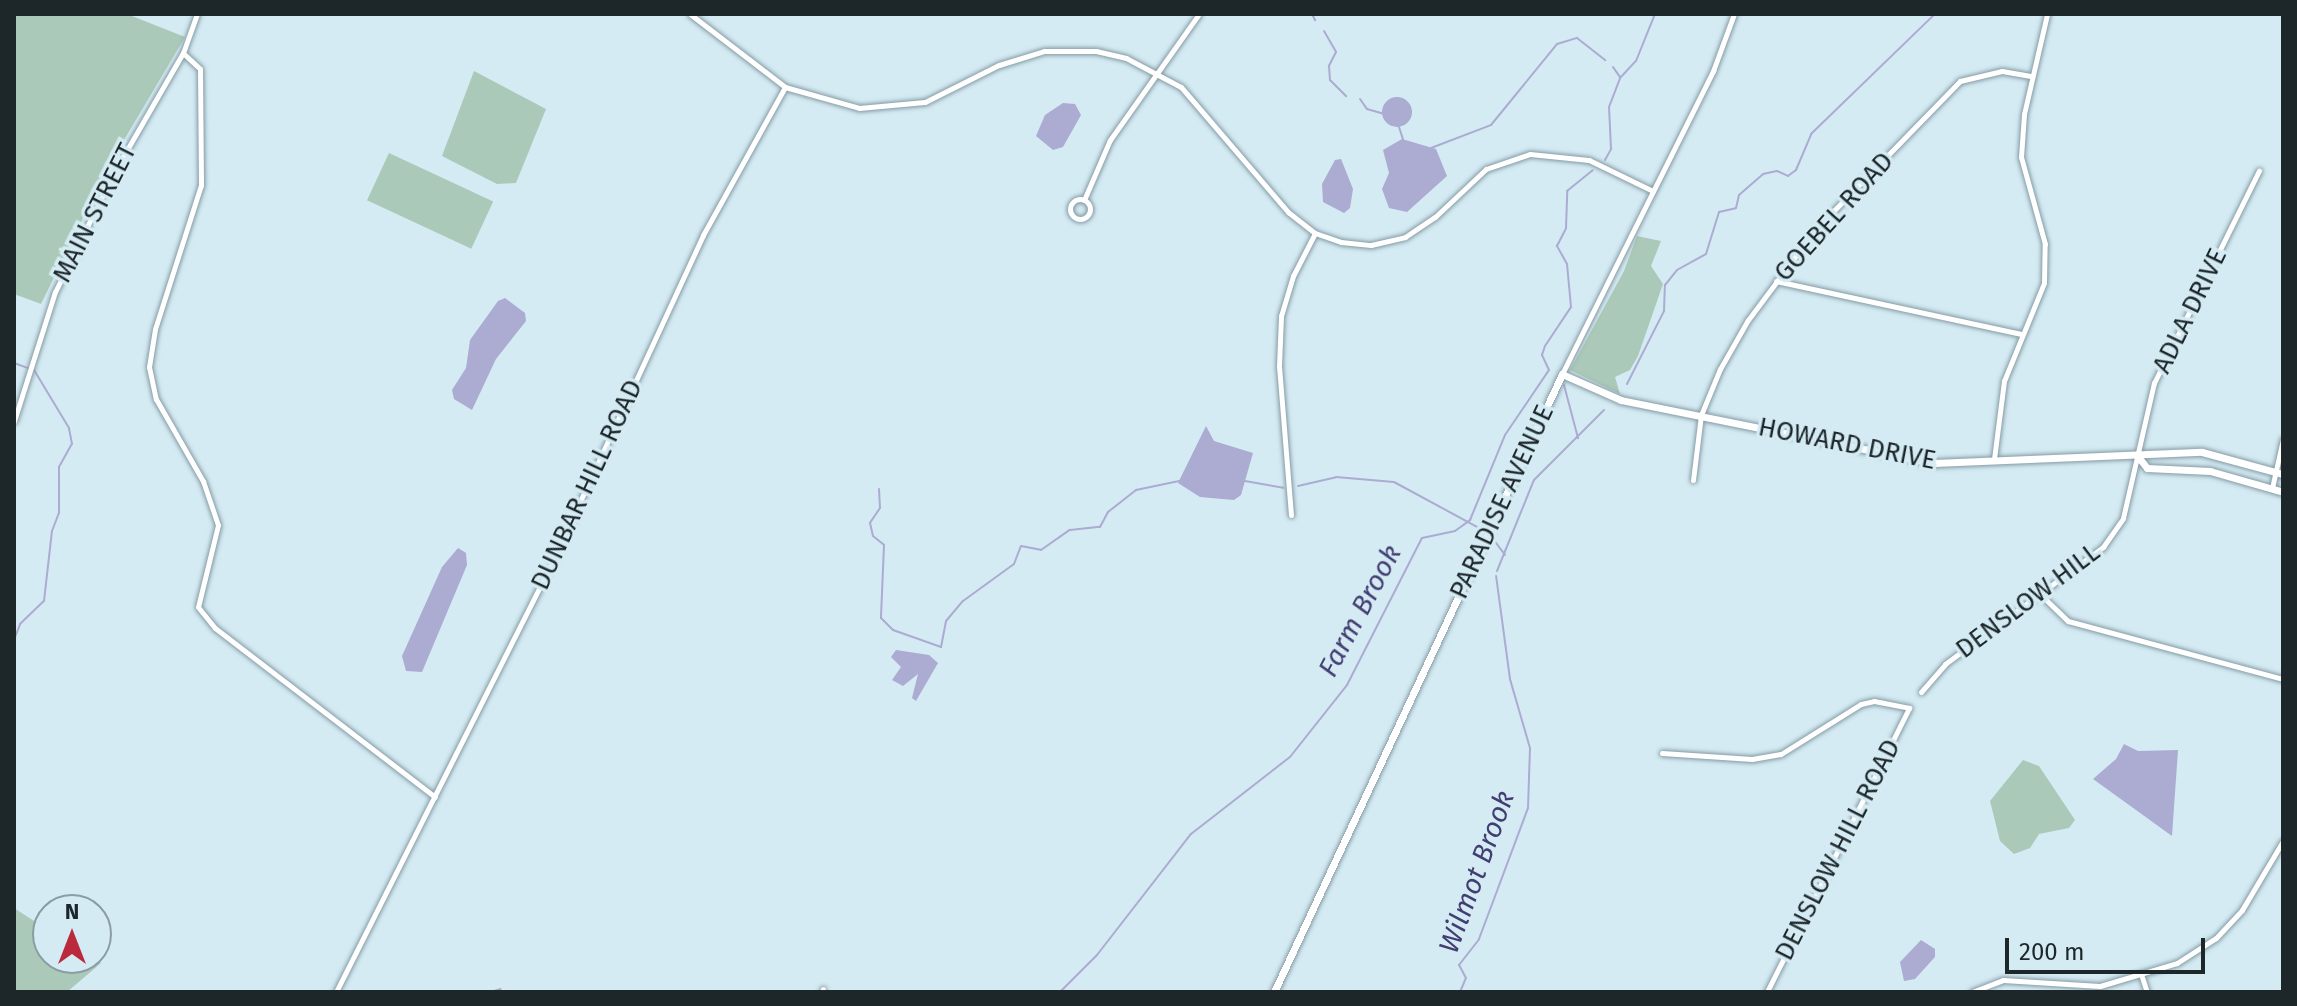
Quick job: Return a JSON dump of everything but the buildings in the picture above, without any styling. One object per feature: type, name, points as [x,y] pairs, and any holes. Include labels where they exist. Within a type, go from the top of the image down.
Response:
[{"type":"street","name":"MAIN STREET","points":[[14,421],[51,301],[85,228],[183,53],[197,14]]},
{"type":"street","points":[[690,14],[785,87],[843,106],[903,107],[942,96],[1012,60],[1063,50],[1112,54],[1160,73],[1193,97],[1274,197],[1315,233],[1361,245],[1405,237],[1435,217],[1486,169],[1530,154],[1589,160],[1653,191]]},
{"type":"street","points":[[1084,200],[1110,140],[1199,14]]},
{"type":"street","name":"PARADISE AVENUE","points":[[1274,992],[1562,374],[1713,71],[1734,14]]},
{"type":"street","points":[[1994,459],[1997,412],[2022,334],[2044,283],[2045,257],[2021,157],[2031,76],[2047,14]]},
{"type":"street","points":[[183,53],[200,69],[201,185],[153,336],[149,375],[161,408],[203,481],[218,525],[198,607],[215,628],[435,797]]},
{"type":"street","name":"GOEBEL ROAD","points":[[1693,480],[1701,415],[1748,320],[1815,230],[1960,81],[2002,71],[2031,76]]},
{"type":"street","name":"DUNBAR HILL ROAD","points":[[336,992],[552,562],[703,235],[785,87]]},
{"type":"street","name":"ADLA DRIVE","points":[[2139,458],[2154,383],[2259,171]]},
{"type":"street","points":[[1291,515],[1279,366],[1281,316],[1293,276],[1315,233]]},
{"type":"street","points":[[1776,281],[2022,334]]},
{"type":"street","name":"HOWARD DRIVE","points":[[1562,374],[1609,397],[1934,463],[1994,459],[2139,458],[2155,450],[2202,452],[2279,473]]},
{"type":"street","points":[[2272,488],[2279,473],[2283,439]]},
{"type":"street","name":"HOWARD DRIVE","points":[[2139,458],[2147,468],[2210,471],[2283,492]]},
{"type":"street","name":"DENSLOW HILL","points":[[1921,692],[1945,664],[2103,547],[2123,518],[2139,458]]},
{"type":"street","points":[[2040,594],[2068,621],[2283,679]]},
{"type":"street","name":"DENSLOW HILL ROAD","points":[[1662,753],[1752,759],[1781,754],[1861,704],[1874,701],[1909,708],[1767,992]]},
{"type":"street","points":[[1972,992],[2003,980],[2100,986],[2142,977],[2216,938],[2263,880],[2283,841]]},
{"type":"street","points":[[2142,977],[2147,992]]},
{"type":"green space","points":[[14,14],[127,14],[185,37],[108,167],[41,304],[14,294]]},
{"type":"green space","points":[[474,71],[546,109],[516,183],[497,184],[442,156]]},
{"type":"green space","points":[[389,153],[493,202],[471,249],[367,200]]},
{"type":"green space","points":[[1637,236],[1661,241],[1651,266],[1663,284],[1638,356],[1630,370],[1615,377],[1620,394],[1570,370],[1624,271]]},
{"type":"green space","points":[[2023,760],[2039,766],[2075,820],[2069,828],[2039,834],[2030,848],[2014,854],[2000,841],[1990,801]]},
{"type":"green space","points":[[14,908],[32,920],[32,974],[88,974],[67,992],[14,992]]},
{"type":"water","points":[[1397,97],[1408,101],[1412,112],[1408,123],[1397,127],[1386,123],[1382,112],[1386,101]]},
{"type":"water","points":[[1063,103],[1075,104],[1081,115],[1063,147],[1053,150],[1036,136],[1045,115]]},
{"type":"water","points":[[1402,139],[1436,149],[1447,176],[1407,212],[1389,208],[1382,189],[1389,173],[1383,150]]},
{"type":"water","points":[[1341,159],[1353,189],[1350,208],[1344,213],[1323,202],[1322,184],[1335,160]]},
{"type":"water","points":[[505,298],[525,313],[526,321],[496,359],[472,410],[454,399],[452,390],[466,368],[470,340],[498,301]]},
{"type":"water","points":[[1206,426],[1214,441],[1253,453],[1241,495],[1234,500],[1200,497],[1178,483]]},
{"type":"water","points":[[458,548],[466,553],[467,565],[422,672],[406,671],[402,656],[442,567]]},
{"type":"water","points":[[896,650],[929,655],[938,663],[916,701],[912,698],[918,674],[903,686],[892,680],[901,667],[891,657]]},
{"type":"water","points":[[2124,744],[2138,751],[2178,750],[2172,836],[2093,779],[2116,759]]},
{"type":"water","points":[[1921,940],[1935,949],[1935,957],[1915,979],[1904,981],[1900,962]]},
{"type":"waterway","points":[[1312,14],[1315,20]]},
{"type":"waterway","name":"Farm Brook","points":[[1605,160],[1611,149],[1609,107],[1620,78],[1636,61],[1655,14]]},
{"type":"waterway","name":"Wilmot Brook","points":[[1627,384],[1664,311],[1665,285],[1677,270],[1706,254],[1719,212],[1736,208],[1739,195],[1763,174],[1777,171],[1788,176],[1796,170],[1811,134],[1935,14]]},
{"type":"waterway","points":[[1324,31],[1336,52],[1329,66],[1330,80],[1346,96]]},
{"type":"waterway","points":[[1431,148],[1491,125],[1557,44],[1577,38],[1605,60]]},
{"type":"waterway","points":[[1613,67],[1620,77]]},
{"type":"waterway","points":[[1360,99],[1367,109],[1384,114]]},
{"type":"waterway","points":[[1399,127],[1403,139]]},
{"type":"waterway","name":"Farm Brook","points":[[1060,992],[1097,955],[1191,834],[1290,757],[1347,685],[1422,538],[1455,531],[1470,520],[1505,435],[1549,370],[1542,355],[1545,346],[1571,307],[1567,264],[1557,246],[1566,228],[1567,191],[1593,170]]},
{"type":"waterway","points":[[14,363],[28,368]]},
{"type":"waterway","points":[[14,640],[20,624],[44,601],[52,531],[59,513],[59,467],[72,444],[69,428],[34,370]]},
{"type":"waterway","points":[[1564,385],[1578,438]]},
{"type":"waterway","name":"Wilmot Brook","points":[[1497,571],[1534,480],[1604,410]]},
{"type":"waterway","points":[[1298,486],[1336,477],[1394,482],[1481,529]]},
{"type":"waterway","points":[[879,489],[880,508],[870,523],[873,536],[884,545],[881,618],[893,630],[941,647],[946,621],[963,601],[1014,564],[1021,546],[1041,550],[1070,530],[1100,527],[1108,512],[1136,490],[1179,481]]},
{"type":"waterway","points":[[1245,481],[1283,488]]},
{"type":"waterway","points":[[1490,535],[1505,555]]},
{"type":"waterway","name":"Wilmot Brook","points":[[1460,992],[1466,978],[1459,965],[1479,939],[1528,808],[1530,748],[1510,679],[1496,576]]},
{"type":"waterway","points":[[491,992],[501,989]]}]
